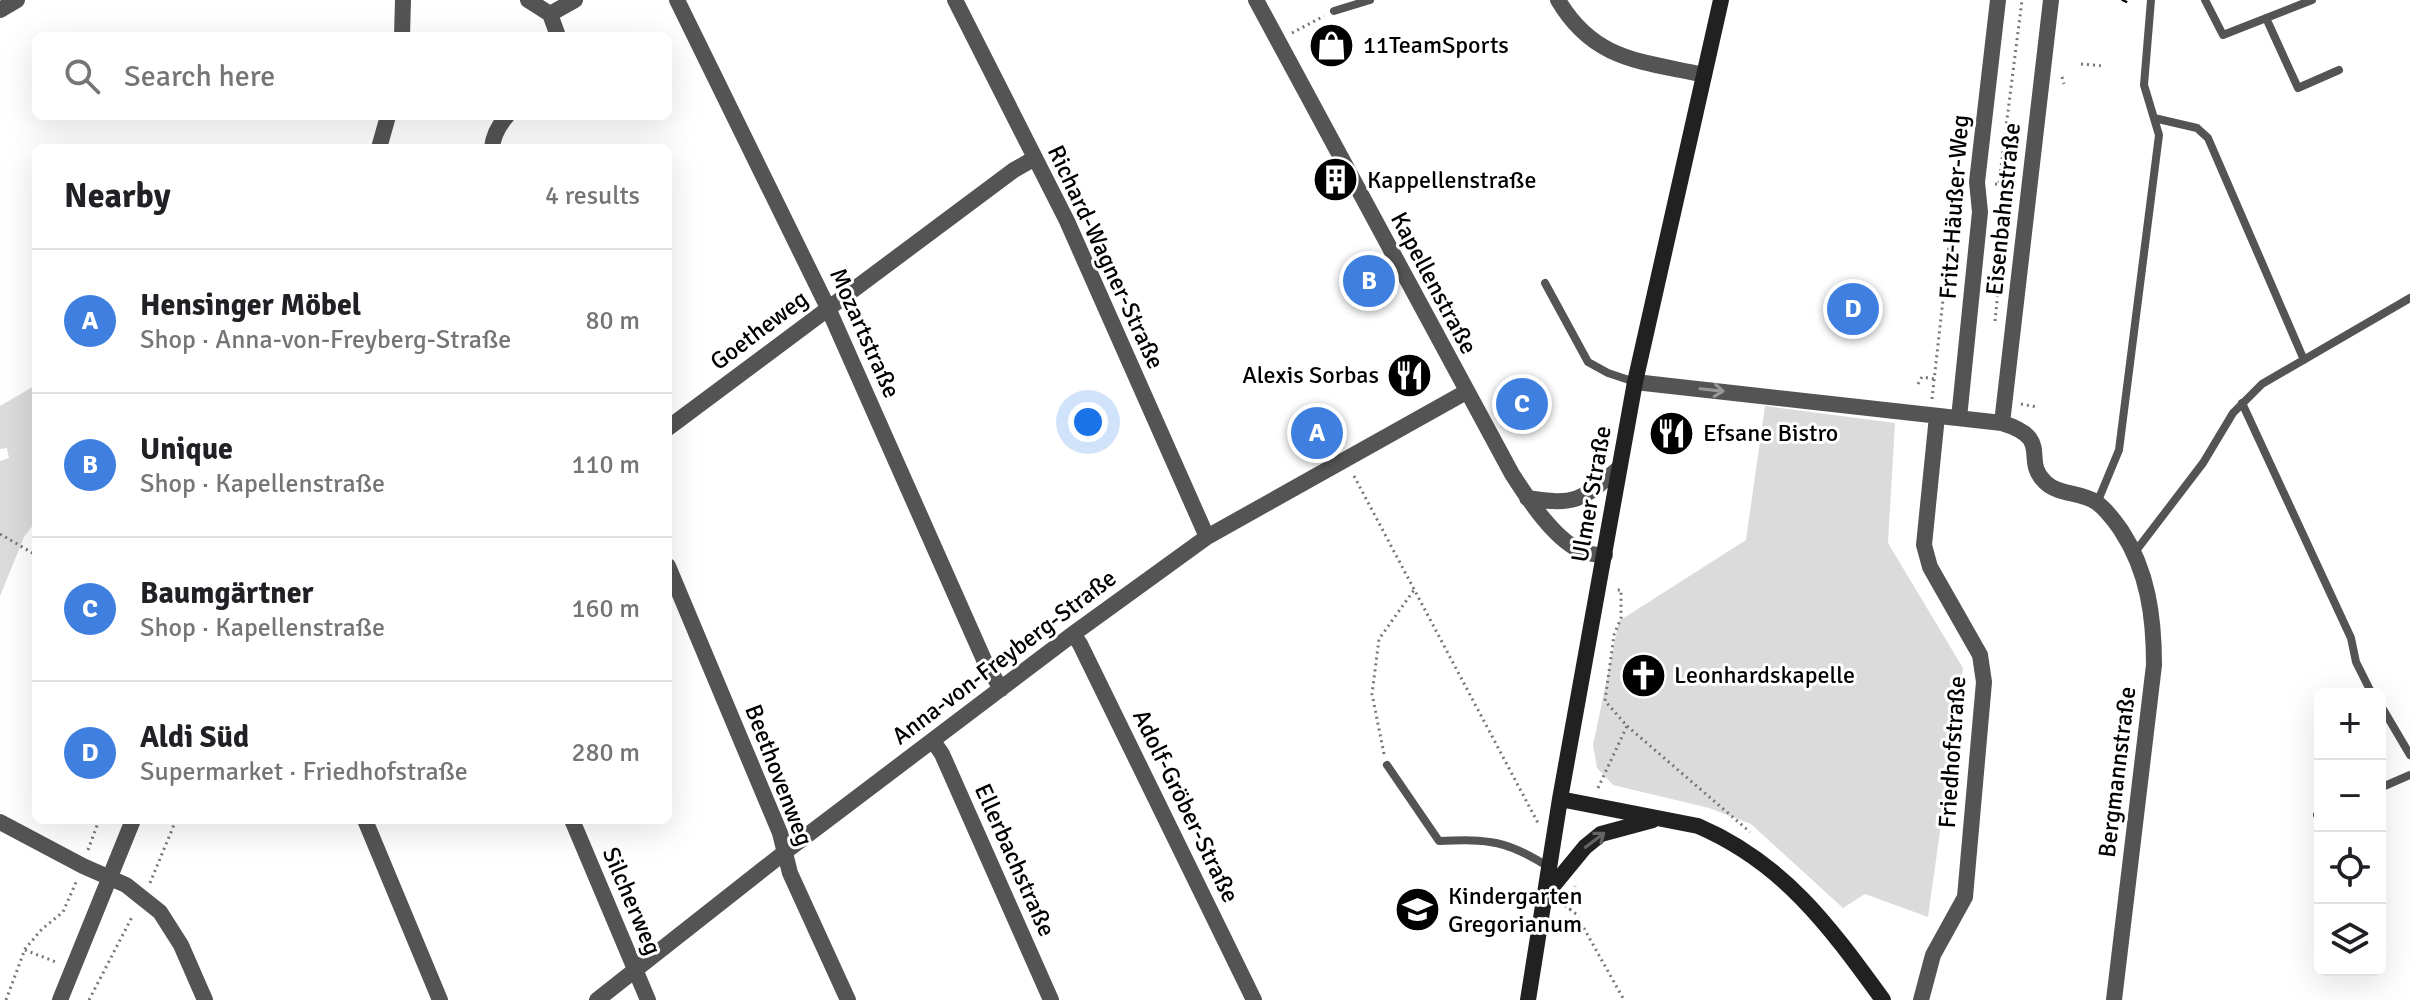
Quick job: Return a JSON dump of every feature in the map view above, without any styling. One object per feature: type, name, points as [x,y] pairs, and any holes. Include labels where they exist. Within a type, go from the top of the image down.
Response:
[{"type":"main road","name":"Ulmer Straße","points":[[1528,1000],[1560,799],[1635,382],[1721,0]]},
{"type":"main road","points":[[1560,799],[1663,818],[1709,831],[1763,861],[1800,894],[1835,933],[1883,1000]]},
{"type":"main road","points":[[1547,893],[1585,847],[1601,834],[1663,818]]},
{"type":"street","points":[[0,10],[17,0]]},
{"type":"street","points":[[402,32],[403,0]]},
{"type":"street","points":[[528,0],[550,14],[557,32]]},
{"type":"street","points":[[550,14],[575,0]]},
{"type":"street","name":"Mozartstraße","points":[[677,0],[828,308],[985,662],[1001,689]]},
{"type":"street","name":"Richard-Wagner-Straße","points":[[955,0],[1067,221],[1207,537]]},
{"type":"street","name":"Kapellenstraße","points":[[1256,0],[1466,392],[1527,498],[1571,545],[1585,553],[1605,555]]},
{"type":"street","points":[[1558,0],[1578,29],[1604,50],[1704,75]]},
{"type":"street","name":"Fritz-Häußer-Weg","points":[[1959,418],[1980,212],[1977,182],[1998,0]]},
{"type":"street","name":"Eisenbahnstraße","points":[[2002,423],[2051,0]]},
{"type":"street","points":[[380,144],[387,120]]},
{"type":"street","points":[[492,144],[504,120]]},
{"type":"street","name":"Goetheweg","points":[[672,425],[1014,170],[1035,158]]},
{"type":"street","points":[[1635,382],[2002,423],[2022,429],[2031,438],[2043,481],[2054,488],[2084,495],[2097,503]]},
{"type":"street","name":"Anna-von-Freyberg-Straße","points":[[597,1000],[785,852],[1073,634],[1207,537],[1466,392]]},
{"type":"street","name":"Friedhofstraße","points":[[1921,1000],[1933,955],[1965,897],[1984,682],[1980,655],[1930,567],[1924,545],[1934,415]]},
{"type":"street","points":[[1527,498],[1561,503],[1581,498],[1619,468]]},
{"type":"street","name":"Bergmannstraße","points":[[2097,503],[2135,552],[2146,584],[2154,628],[2154,665],[2114,1000]]},
{"type":"street","name":"Beethovenweg","points":[[672,576],[780,833],[790,873],[848,1000]]},
{"type":"street","name":"Adolf-Gröber-Straße","points":[[1073,634],[1254,1000]]},
{"type":"street","name":"Ellerbachstraße","points":[[933,741],[942,754],[1051,1000]]},
{"type":"street","points":[[0,822],[126,885],[160,912],[181,945],[205,1000]]},
{"type":"street","points":[[60,1000],[131,824]]},
{"type":"street","points":[[367,824],[440,1000]]},
{"type":"street","name":"Silcherweg","points":[[574,824],[648,1000]]},
{"type":"lane","points":[[1334,11],[1370,0]]},
{"type":"lane","points":[[2097,503],[2119,450],[2159,135],[2144,85],[2151,0]]},
{"type":"lane","points":[[2205,0],[2223,35],[2312,0]]},
{"type":"lane","points":[[2266,18],[2298,88],[2339,70]]},
{"type":"lane","points":[[2154,118],[2197,128],[2208,138],[2304,360]]},
{"type":"lane","points":[[1545,283],[1588,362],[1635,382]]},
{"type":"lane","points":[[2135,552],[2203,463],[2228,420],[2262,384],[2410,298]]},
{"type":"lane","points":[[2242,403],[2351,638],[2356,662],[2369,688]]},
{"type":"lane","points":[[2386,714],[2410,755]]},
{"type":"lane","points":[[1387,765],[1439,841],[1479,840],[1520,848],[1550,868]]},
{"type":"lane","points":[[2386,785],[2410,775]]},
{"type":"path","points":[[1999,184],[2022,0]]},
{"type":"path","points":[[1277,41],[1334,11]]},
{"type":"path","points":[[2081,64],[2103,66]]},
{"type":"path","points":[[2062,77],[2064,84]]},
{"type":"path","points":[[1934,415],[1954,200],[1977,182]]},
{"type":"path","points":[[1994,322],[2009,185]]},
{"type":"path","points":[[1918,384],[1922,377],[1935,379]]},
{"type":"path","points":[[2020,403],[2037,407]]},
{"type":"path","points":[[1345,460],[1538,824]]},
{"type":"path","points":[[0,534],[32,553]]},
{"type":"path","points":[[1591,805],[1606,766],[1627,726],[1605,701],[1614,635],[1621,618],[1621,590],[1600,587]]},
{"type":"path","points":[[1387,765],[1372,694],[1379,639],[1414,590]]},
{"type":"path","points":[[6,1000],[25,949],[42,929],[63,912],[98,824]]},
{"type":"path","points":[[1570,910],[1576,884]]},
{"type":"path","points":[[1547,893],[1576,914],[1624,1000]]},
{"type":"shaded area","points":[[32,387],[32,526],[24,537],[0,596],[0,461],[9,458],[7,448],[0,449],[0,406]]},
{"type":"shaded area","points":[[1765,406],[1895,423],[1888,543],[1963,668],[1928,917],[1865,894],[1843,908],[1751,824],[1709,808],[1613,785],[1597,768],[1593,745],[1619,621],[1746,540]]},
{"type":"place","name":"11TeamSports","points":[[1332,45]]},
{"type":"place","name":"Kappellenstraße","points":[[1336,180]]},
{"type":"place","name":"Unique","points":[[1369,281]]},
{"type":"place","name":"Aldi Süd","points":[[1853,309]]},
{"type":"place","name":"Alexis Sorbas","points":[[1410,375]]},
{"type":"place","name":"Baumgärtner","points":[[1522,404]]},
{"type":"place","name":"Hensinger Möbel","points":[[1317,433]]},
{"type":"place","name":"Efsane Bistro","points":[[1672,433]]},
{"type":"place","name":"Leonhardskapelle","points":[[1643,675]]},
{"type":"place","name":"Kindergarten Gregorianum","points":[[1417,910]]}]
